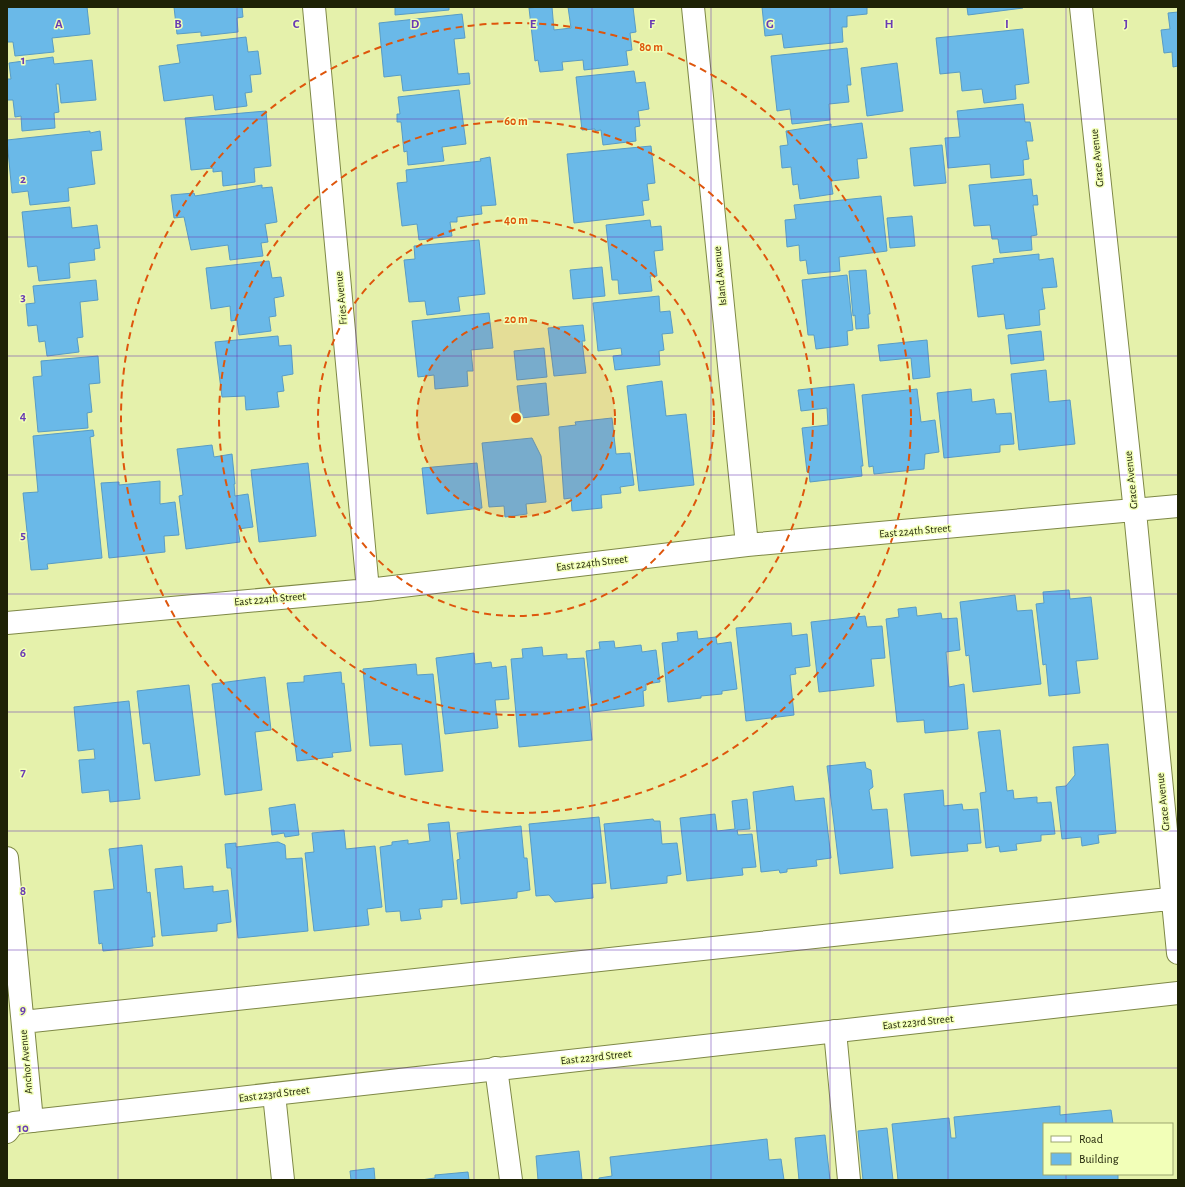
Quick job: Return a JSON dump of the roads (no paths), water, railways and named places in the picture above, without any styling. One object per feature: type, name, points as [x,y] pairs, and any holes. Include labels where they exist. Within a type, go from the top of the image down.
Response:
[{"type":"street","name":"Fries Avenue","points":[[314,7],[368,590]]},
{"type":"street","name":"Island Avenue","points":[[694,7],[748,545]]},
{"type":"street","name":"Grace Avenue","points":[[1081,7],[1175,898],[1178,953]]},
{"type":"street","name":"East 224th Street","points":[[7,623],[368,590],[748,545],[1135,512],[1178,506]]},
{"type":"street","name":"Anchor Avenue","points":[[7,858],[23,1022],[15,1123]]},
{"type":"street","points":[[23,1022],[1175,898]]},
{"type":"street","name":"East 223rd Street","points":[[15,1123],[496,1068],[1178,993]]},
{"type":"street","points":[[835,1031],[849,1180]]},
{"type":"street","points":[[496,1068],[511,1180]]},
{"type":"street","points":[[274,1094],[283,1180]]}]
